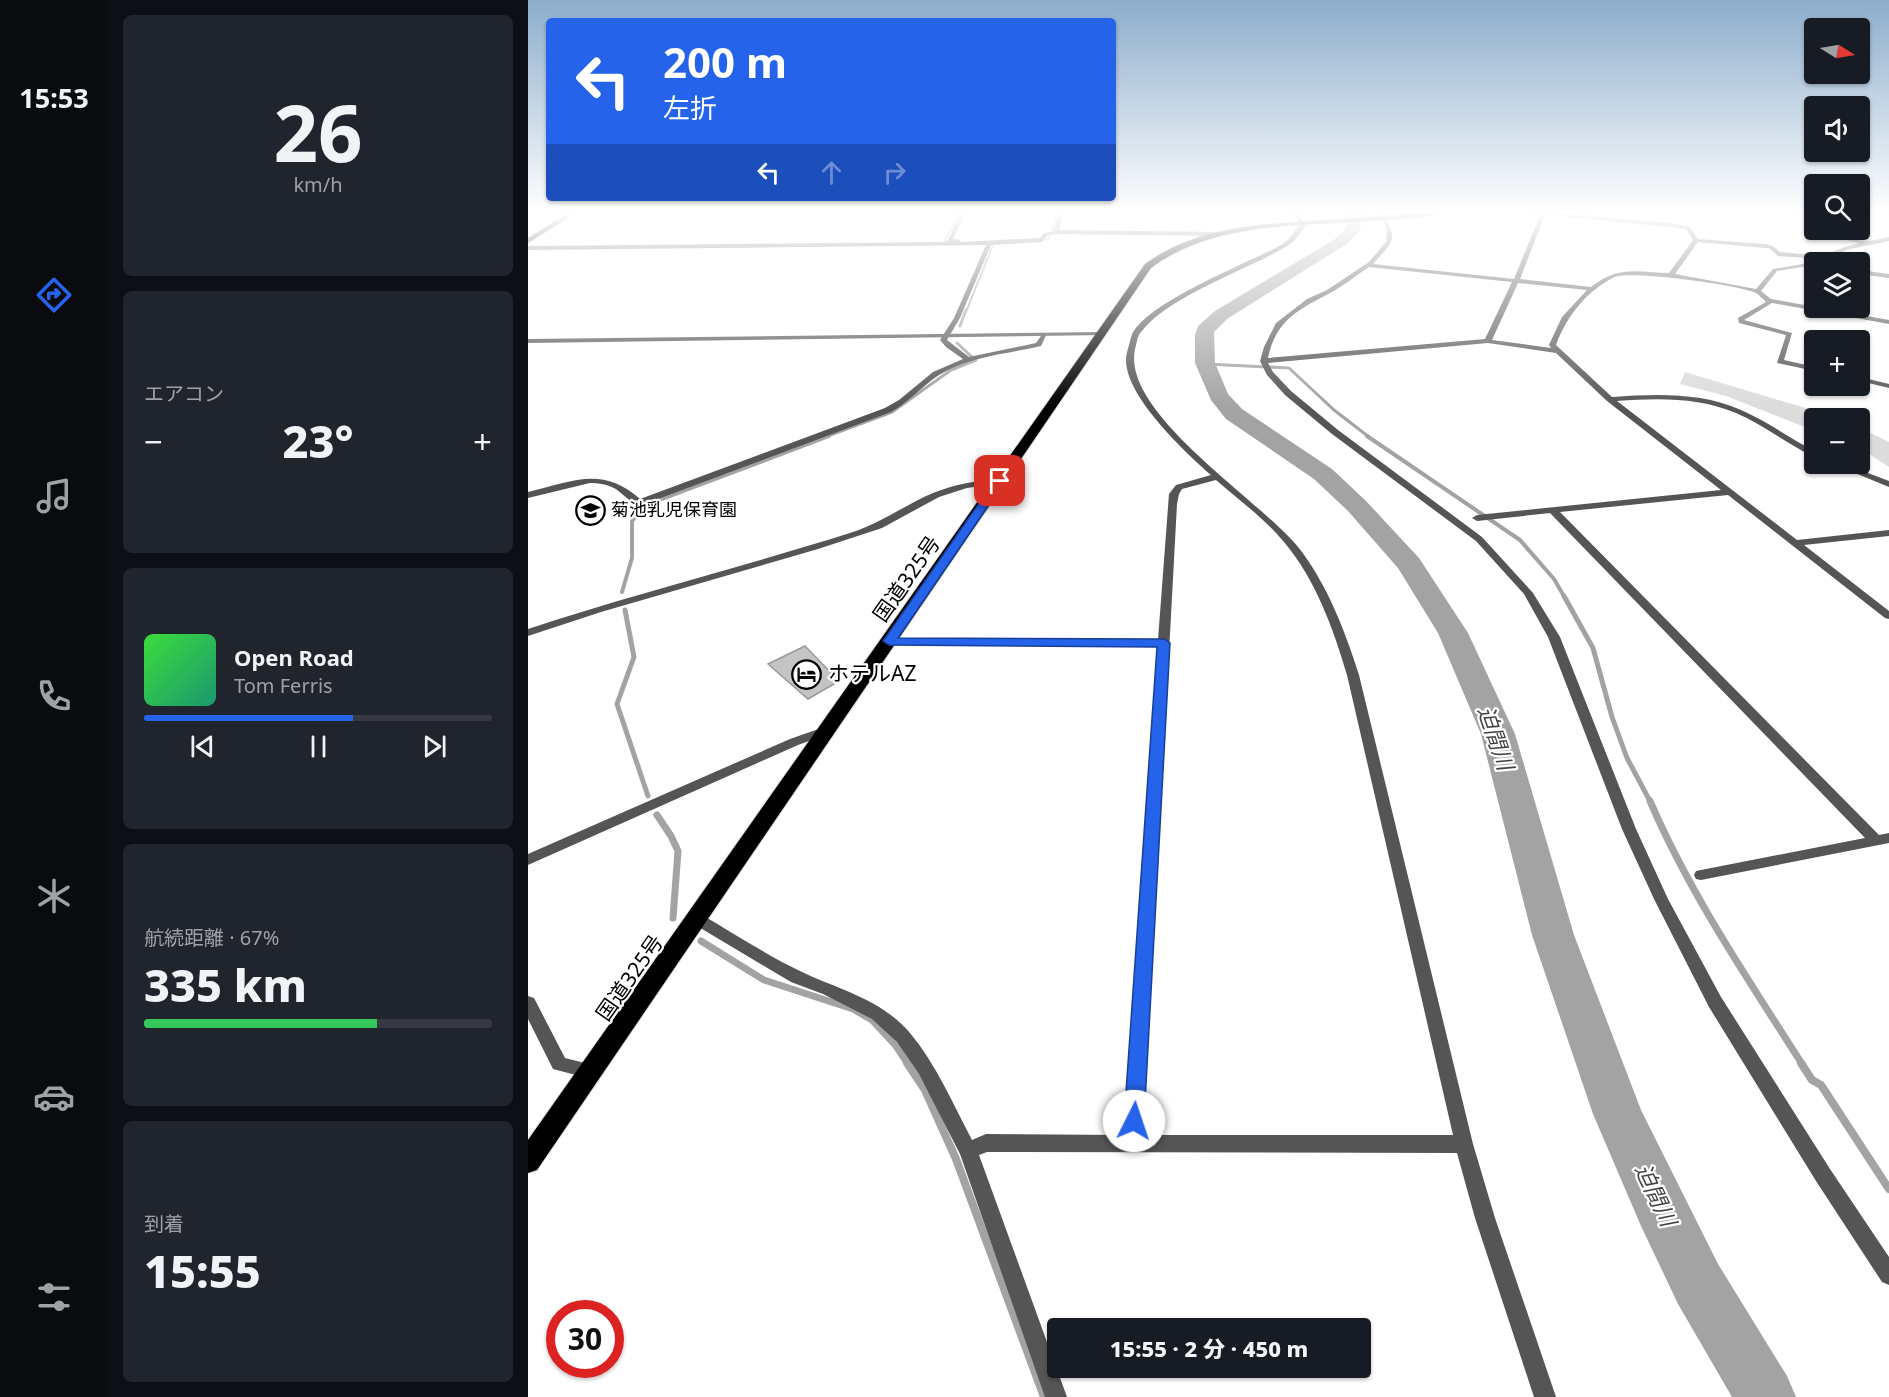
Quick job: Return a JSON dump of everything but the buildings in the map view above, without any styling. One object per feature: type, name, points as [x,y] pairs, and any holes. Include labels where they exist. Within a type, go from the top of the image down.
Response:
[{"type":"highway","name":"国道325号","points":[[528,1161],[1143,277]]},
{"type":"street","points":[[969,360],[948,346],[944,340],[957,318],[974,277]]},
{"type":"street","points":[[1221,277],[1153,316],[1142,325],[1134,337],[1131,372],[1142,398],[1165,427],[1286,538],[1314,576],[1334,616],[1353,675],[1464,1144],[1488,1229],[1545,1397]]},
{"type":"street","points":[[1348,277],[1289,314],[1278,324],[1267,347],[1264,361],[1270,373],[1287,393],[1335,432],[1479,539],[1528,592],[1554,637],[1634,839],[1661,899],[1715,1002],[1823,1175],[1889,1275]]},
{"type":"street","points":[[1490,277],[1593,289]]},
{"type":"street","points":[[1488,340],[1517,277]]},
{"type":"street","points":[[1609,277],[1566,315],[1552,345],[1610,399],[1889,616]]},
{"type":"street","points":[[1683,277],[1757,291],[1769,301],[1889,322]]},
{"type":"street","points":[[1757,291],[1769,277]]},
{"type":"street","points":[[1769,301],[1740,319],[1741,322],[1790,334],[1780,361],[1804,366]]},
{"type":"street","points":[[528,341],[1104,333]]},
{"type":"street","points":[[529,493],[599,480],[614,484],[639,503],[888,410],[906,400],[939,372],[969,360],[1039,345],[1045,334]]},
{"type":"street","points":[[1264,361],[1488,340],[1558,351]]},
{"type":"street","points":[[1870,381],[1889,386]]},
{"type":"street","points":[[1610,399],[1683,398],[1720,405],[1748,416],[1804,448]]},
{"type":"street","points":[[1863,474],[1889,484]]},
{"type":"street","points":[[1133,1143],[1174,494],[1179,487],[1219,476]]},
{"type":"street","points":[[528,633],[597,610],[815,547],[879,526],[936,495],[966,485],[1000,481]]},
{"type":"street","points":[[1477,518],[1729,492]]},
{"type":"street","points":[[1553,511],[1883,839]]},
{"type":"street","points":[[1795,543],[1889,533]]},
{"type":"street","points":[[889,641],[1164,643]]},
{"type":"street","points":[[528,860],[794,741],[827,730]]},
{"type":"street","points":[[1701,875],[1883,839]]},
{"type":"street","points":[[697,919],[797,977],[829,989],[878,1014],[903,1037],[925,1069],[968,1151],[1056,1397]]},
{"type":"street","points":[[528,1004],[559,1064],[591,1071]]},
{"type":"street","points":[[968,1151],[986,1143],[1464,1144]]},
{"type":"shaded area","points":[[1685,372],[1806,408],[1804,427],[1726,396],[1680,384]]},
{"type":"shaded area","points":[[1870,433],[1889,442],[1889,467],[1870,455]]},
{"type":"waterway","points":[[966,312],[980,277]]},
{"type":"waterway","name":"迫間川","points":[[1283,277],[1221,315],[1205,330],[1205,363],[1218,396],[1234,414],[1323,474],[1357,506],[1409,564],[1453,633],[1498,734],[1553,935],[1618,1114],[1660,1208],[1698,1284],[1766,1397]]},
{"type":"waterway","points":[[960,326],[966,310]]},
{"type":"waterway","points":[[957,343],[972,357]]},
{"type":"waterway","points":[[825,437],[892,412],[951,370],[976,360]]},
{"type":"waterway","points":[[1206,364],[1289,368],[1334,410],[1369,437]]},
{"type":"waterway","points":[[622,592],[632,558],[632,521],[646,505],[829,436]]},
{"type":"waterway","points":[[1367,436],[1520,540],[1554,579],[1565,598]]},
{"type":"waterway","points":[[1564,596],[1593,648],[1612,717],[1627,758],[1650,802]]},
{"type":"waterway","points":[[625,610],[634,657],[617,704],[648,796]]},
{"type":"waterway","points":[[1650,802],[1701,903],[1802,1064]]},
{"type":"waterway","points":[[657,815],[678,851],[673,918]]},
{"type":"waterway","points":[[701,941],[764,980],[853,1009],[872,1020],[896,1046],[908,1064]]},
{"type":"waterway","points":[[907,1063],[925,1090],[956,1159],[1044,1397]]},
{"type":"waterway","points":[[1801,1063],[1812,1080],[1821,1085],[1889,1189]]},
{"type":"place","name":"菊池乳児保育園","points":[[590,510]]},
{"type":"place","name":"ホテルAZ","points":[[807,674]]},
{"type":"route","points":[[1000,481],[889,641],[1164,643],[1134,1121]]}]
